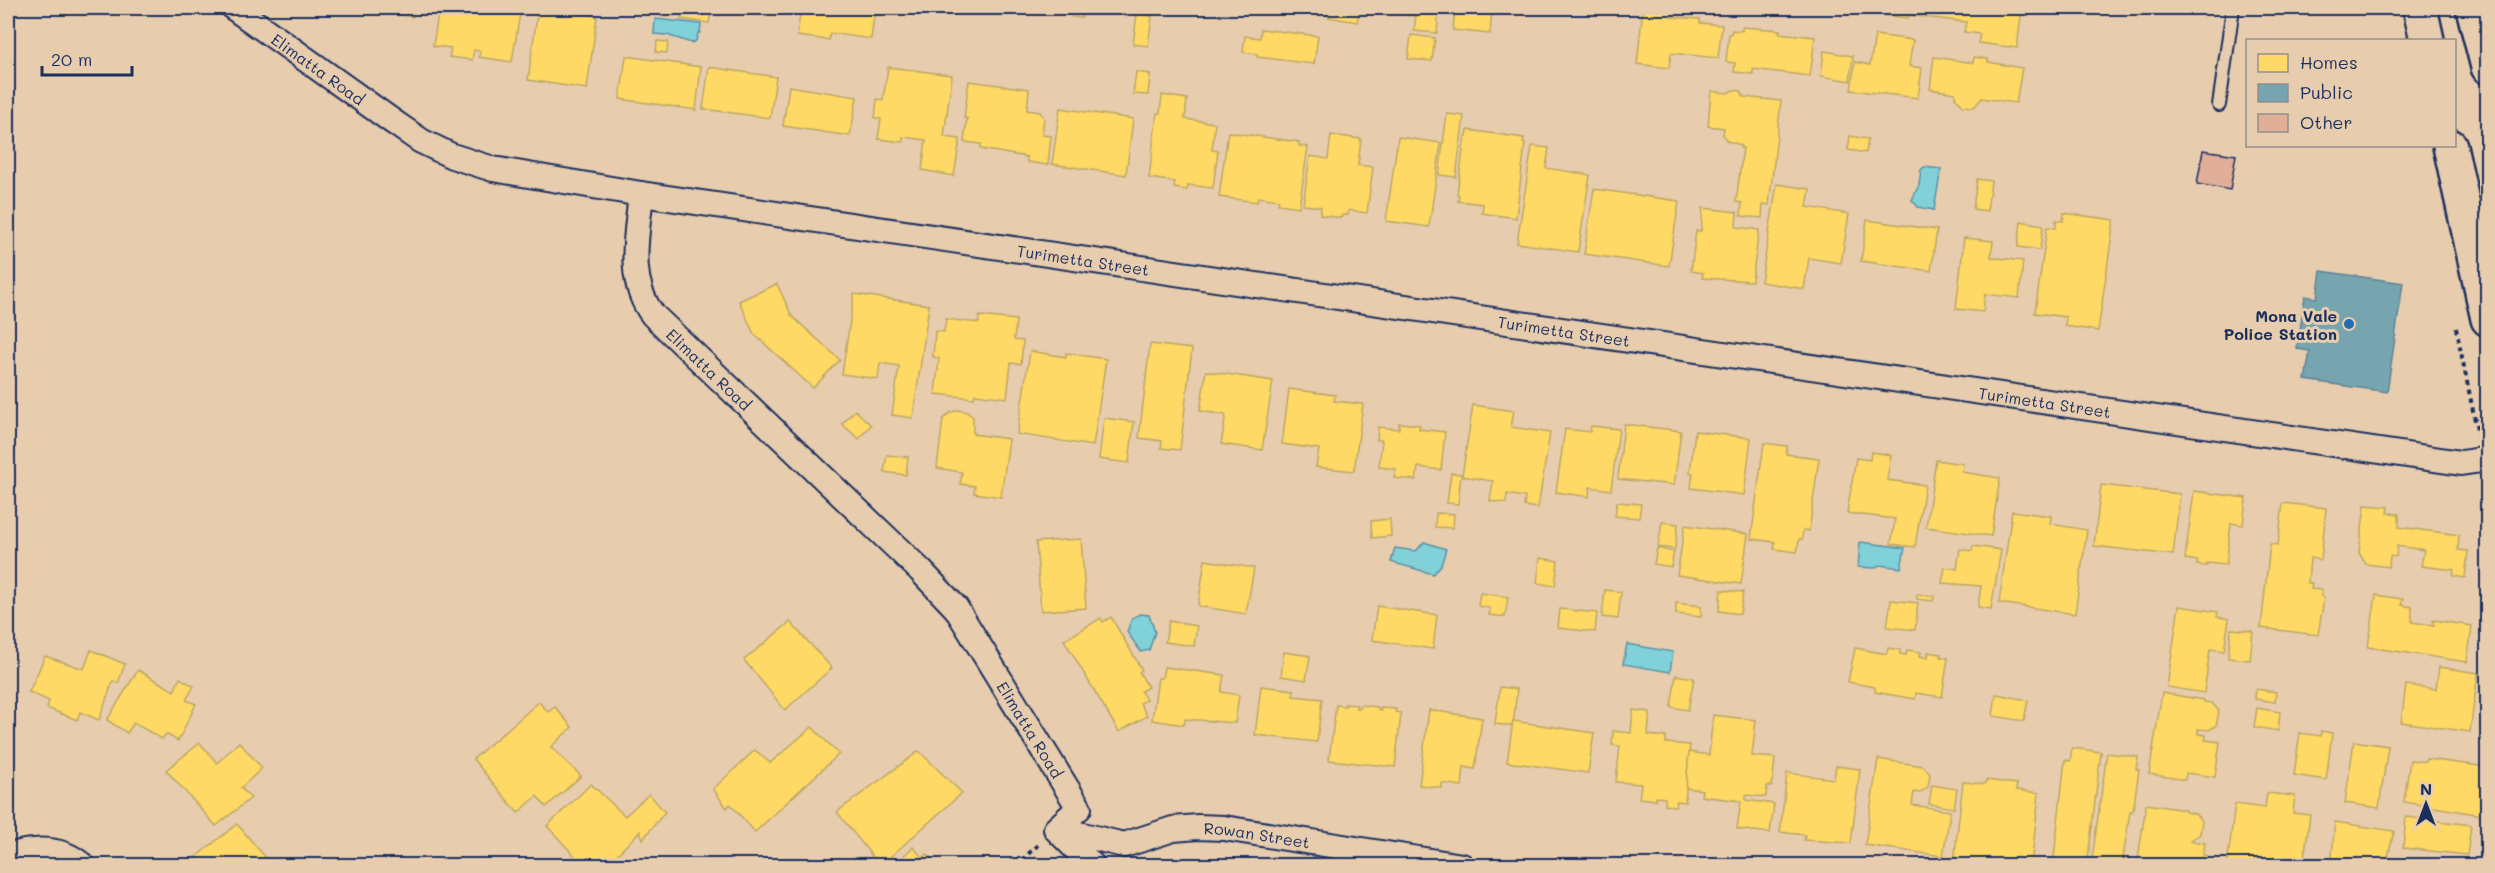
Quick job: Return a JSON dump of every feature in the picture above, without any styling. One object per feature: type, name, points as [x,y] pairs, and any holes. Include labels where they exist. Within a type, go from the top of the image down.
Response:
[{"type":"highway","points":[[2420,8],[2427,39]]},
{"type":"highway","points":[[2473,8],[2487,67]]},
{"type":"highway","points":[[2450,147],[2487,319]]},
{"type":"street","name":"Elimatta Road","points":[[234,8],[421,141],[452,156],[493,169],[640,194],[634,265],[637,286],[643,302],[653,315],[920,570],[956,608],[1079,808],[1056,829]]},
{"type":"street","name":"Turimetta Street","points":[[640,194],[2461,463],[2487,459]]},
{"type":"street","name":"Rowan Street","points":[[1056,829],[1124,845],[1173,829],[1224,828],[1462,866]]},
{"type":"street","points":[[1056,829],[1093,866]]},
{"type":"street","points":[[8,855],[24,850],[44,849],[63,852],[83,866]]},
{"type":"lane","points":[[2219,105],[2233,8]]},
{"type":"water","points":[[655,19],[701,24],[700,33],[696,41],[691,43],[667,35],[654,34]]},
{"type":"water","points":[[1924,167],[1941,169],[1934,210],[1918,207],[1912,200]]},
{"type":"water","points":[[1424,542],[1446,549],[1441,565],[1433,574],[1391,562],[1395,548],[1416,551]]},
{"type":"water","points":[[1860,542],[1905,548],[1901,568],[1879,565],[1875,568],[1858,567]]},
{"type":"water","points":[[1140,614],[1149,615],[1155,632],[1149,650],[1141,652],[1127,632],[1132,618]]},
{"type":"water","points":[[1627,644],[1673,652],[1670,672],[1623,664]]},
{"type":"building: Homes","points":[[377,8],[435,8],[434,11],[422,9],[422,15],[414,13],[413,17],[376,11]]},
{"type":"building: Homes","points":[[439,8],[486,8],[520,13],[512,62],[479,57],[480,51],[474,50],[472,60],[449,57],[451,48],[433,46]]},
{"type":"building: Homes","points":[[538,8],[597,16],[587,89],[528,80]]},
{"type":"building: Homes","points":[[683,8],[712,8],[709,23],[681,19]]},
{"type":"building: Homes","points":[[801,8],[875,8],[871,39],[830,33],[829,40],[797,36]]},
{"type":"building: Homes","points":[[1073,8],[1083,8],[1082,18],[1072,17]]},
{"type":"building: Homes","points":[[1330,8],[1360,8],[1357,22],[1328,17]]},
{"type":"building: Homes","points":[[1384,8],[1415,8],[1414,16],[1384,11]]},
{"type":"building: Homes","points":[[1417,8],[1439,8],[1437,33],[1414,31]]},
{"type":"building: Homes","points":[[1455,8],[1492,8],[1490,34],[1453,30]]},
{"type":"building: Homes","points":[[1643,8],[1672,8],[1671,17],[1700,19],[1700,23],[1722,25],[1718,58],[1671,53],[1669,68],[1637,64]]},
{"type":"building: Homes","points":[[1884,8],[2022,8],[2017,48],[1978,43],[1980,34],[1964,32],[1966,22],[1908,15],[1908,18],[1883,15]]},
{"type":"building: Homes","points":[[1137,14],[1152,16],[1148,46],[1133,44]]},
{"type":"building: Homes","points":[[1742,27],[1780,30],[1779,33],[1815,37],[1810,76],[1753,69],[1753,74],[1734,72],[1735,63],[1726,62],[1729,34],[1732,30],[1742,31]]},
{"type":"building: Homes","points":[[1261,29],[1318,36],[1314,64],[1257,57],[1257,54],[1243,52],[1245,36],[1260,38]]},
{"type":"building: Homes","points":[[1411,35],[1435,38],[1432,61],[1408,59]]},
{"type":"building: Homes","points":[[1875,35],[1913,40],[1909,66],[1922,68],[1918,98],[1851,90],[1855,62],[1870,65]]},
{"type":"building: Homes","points":[[657,41],[668,42],[667,53],[656,52]]},
{"type":"building: Homes","points":[[1824,51],[1853,56],[1850,81],[1821,76]]},
{"type":"building: Homes","points":[[626,56],[701,67],[696,110],[620,99]]},
{"type":"building: Homes","points":[[1934,57],[1973,63],[1974,57],[2022,68],[2016,103],[1982,98],[1974,107],[1963,106],[1955,97],[1955,93],[1930,89]]},
{"type":"building: Homes","points":[[709,67],[776,77],[770,118],[703,109]]},
{"type":"building: Homes","points":[[888,67],[952,75],[944,137],[960,139],[954,176],[922,170],[926,140],[903,137],[903,142],[878,139],[881,119],[875,118],[877,99],[883,100]]},
{"type":"building: Homes","points":[[1136,72],[1150,74],[1148,95],[1133,94]]},
{"type":"building: Homes","points":[[969,81],[1029,89],[1027,110],[1040,112],[1044,118],[1042,135],[1051,136],[1048,165],[1027,162],[1027,157],[981,149],[981,144],[964,142],[967,118],[964,118]]},
{"type":"building: Homes","points":[[789,86],[857,97],[850,136],[783,126]]},
{"type":"building: Homes","points":[[1733,90],[1741,91],[1744,97],[1781,101],[1769,205],[1763,204],[1762,218],[1741,216],[1742,203],[1736,202],[1743,148],[1740,148],[1741,145],[1727,141],[1723,135],[1724,128],[1708,126],[1711,91],[1728,93]]},
{"type":"building: Homes","points":[[1162,95],[1187,99],[1185,119],[1215,123],[1212,150],[1218,151],[1213,188],[1188,185],[1187,190],[1174,188],[1175,182],[1149,178],[1157,113],[1160,113]]},
{"type":"building: Homes","points":[[1060,108],[1133,119],[1126,175],[1052,164]]},
{"type":"building: Homes","points":[[1447,114],[1464,116],[1456,177],[1439,175]]},
{"type":"building: Homes","points":[[1468,130],[1524,138],[1516,218],[1482,213],[1483,204],[1458,201],[1465,136]]},
{"type":"building: Homes","points":[[1228,132],[1299,142],[1299,146],[1308,147],[1299,207],[1278,204],[1279,200],[1258,197],[1257,202],[1219,197]]},
{"type":"building: Homes","points":[[1331,135],[1361,139],[1358,165],[1373,167],[1367,213],[1349,210],[1348,215],[1342,215],[1341,218],[1320,215],[1321,207],[1303,205],[1310,156],[1328,159]]},
{"type":"building: Homes","points":[[1850,136],[1868,139],[1866,153],[1848,150]]},
{"type":"building: Homes","points":[[1398,137],[1441,143],[1429,227],[1386,221]]},
{"type":"building: Homes","points":[[1532,146],[1549,148],[1546,168],[1590,175],[1578,252],[1517,243]]},
{"type":"building: Homes","points":[[1977,179],[1991,181],[1987,211],[1973,209]]},
{"type":"building: Homes","points":[[1777,184],[1810,189],[1807,207],[1849,214],[1841,263],[1809,258],[1804,289],[1761,282]]},
{"type":"building: Homes","points":[[1594,189],[1679,201],[1669,266],[1584,254]]},
{"type":"building: Homes","points":[[1703,208],[1737,212],[1736,227],[1759,230],[1752,281],[1702,278],[1703,273],[1691,271],[1696,231],[1701,231]]},
{"type":"building: Homes","points":[[2064,213],[2114,220],[2098,331],[2065,326],[2066,317],[2035,313],[2047,227],[2056,228],[2056,220],[2063,221]]},
{"type":"building: Homes","points":[[1867,220],[1937,230],[1931,271],[1861,261]]},
{"type":"building: Homes","points":[[2021,221],[2043,225],[2040,250],[2018,247]]},
{"type":"building: Homes","points":[[1964,238],[1993,241],[1991,257],[2023,261],[2019,298],[1985,294],[1983,312],[1956,309]]},
{"type":"building: Homes","points":[[777,284],[792,316],[840,360],[813,388],[754,334],[739,301]]},
{"type":"building: Homes","points":[[854,294],[929,305],[913,418],[892,415],[899,366],[880,363],[878,379],[842,374]]},
{"type":"building: Homes","points":[[979,316],[1016,320],[1014,340],[1023,341],[1021,364],[1011,363],[1007,398],[975,394],[974,398],[935,394],[939,358],[933,357],[935,331],[944,332],[946,319],[979,323]]},
{"type":"building: Homes","points":[[1150,344],[1192,349],[1180,450],[1161,448],[1162,441],[1139,438]]},
{"type":"building: Homes","points":[[1030,351],[1066,357],[1066,353],[1106,359],[1093,446],[1017,434]]},
{"type":"building: Homes","points":[[1206,371],[1273,381],[1262,450],[1221,444],[1226,415],[1200,411]]},
{"type":"building: Homes","points":[[1289,389],[1335,395],[1334,401],[1363,404],[1354,471],[1316,467],[1319,449],[1282,444]]},
{"type":"building: Homes","points":[[1473,405],[1514,411],[1511,427],[1550,433],[1538,508],[1524,506],[1525,497],[1507,494],[1506,503],[1490,501],[1493,481],[1462,476]]},
{"type":"building: Homes","points":[[855,410],[871,425],[859,439],[842,424]]},
{"type":"building: Homes","points":[[958,410],[967,412],[973,417],[973,434],[1009,439],[1001,497],[974,493],[975,486],[960,484],[962,472],[937,468],[943,419]]},
{"type":"building: Homes","points":[[1104,418],[1134,422],[1129,463],[1099,459]]},
{"type":"building: Homes","points":[[1399,423],[1420,425],[1419,429],[1445,432],[1441,470],[1418,467],[1416,480],[1394,478],[1396,469],[1379,467],[1382,440],[1377,440],[1378,427],[1399,429]]},
{"type":"building: Homes","points":[[1624,424],[1681,431],[1674,485],[1618,479]]},
{"type":"building: Homes","points":[[1591,426],[1619,429],[1611,490],[1590,487],[1589,497],[1556,492],[1565,429],[1590,432]]},
{"type":"building: Homes","points":[[1695,431],[1751,438],[1744,495],[1691,488],[1693,473],[1690,473]]},
{"type":"building: Homes","points":[[1764,443],[1787,446],[1786,454],[1819,458],[1809,531],[1803,530],[1797,552],[1774,549],[1775,542],[1751,539]]},
{"type":"building: Homes","points":[[1871,452],[1891,455],[1887,480],[1925,485],[1915,547],[1891,544],[1895,519],[1847,513],[1856,458],[1870,460]]},
{"type":"building: Homes","points":[[887,455],[908,457],[906,475],[884,472]]},
{"type":"building: Homes","points":[[1936,460],[1963,464],[1962,472],[2000,478],[1991,536],[1926,527]]},
{"type":"building: Homes","points":[[1451,473],[1461,474],[1458,504],[1447,503]]},
{"type":"building: Homes","points":[[2101,485],[2180,494],[2173,555],[2094,546]]},
{"type":"building: Homes","points":[[2194,491],[2246,498],[2243,525],[2231,523],[2226,565],[2207,563],[2207,566],[2197,565],[2198,561],[2185,559]]},
{"type":"building: Homes","points":[[1617,502],[1641,504],[1639,518],[1615,516]]},
{"type":"building: Homes","points":[[2283,503],[2326,508],[2321,560],[2310,558],[2308,583],[2312,583],[2311,589],[2322,590],[2321,596],[2324,599],[2318,635],[2261,628],[2270,544],[2278,545]]},
{"type":"building: Homes","points":[[2365,505],[2389,507],[2388,513],[2399,514],[2399,527],[2459,535],[2458,550],[2468,551],[2465,578],[2453,576],[2454,570],[2421,566],[2424,550],[2397,546],[2396,557],[2390,556],[2389,567],[2366,564],[2359,553]]},
{"type":"building: Homes","points":[[2012,511],[2051,516],[2050,524],[2087,530],[2075,614],[1999,603]]},
{"type":"building: Homes","points":[[1436,513],[1454,514],[1453,528],[1435,527]]},
{"type":"building: Homes","points":[[1390,519],[1391,536],[1372,538],[1371,521]]},
{"type":"building: Homes","points":[[1662,522],[1678,524],[1675,549],[1658,547]]},
{"type":"building: Homes","points":[[1685,525],[1748,534],[1741,584],[1677,575]]},
{"type":"building: Homes","points":[[1081,539],[1086,608],[1041,611],[1036,542]]},
{"type":"building: Homes","points":[[1973,546],[2001,550],[1991,609],[1978,607],[1981,586],[1942,583],[1945,567],[1957,569],[1960,549],[1972,551]]},
{"type":"building: Homes","points":[[1657,548],[1674,552],[1671,567],[1654,564]]},
{"type":"building: Homes","points":[[1540,558],[1558,561],[1555,586],[1537,583]]},
{"type":"building: Homes","points":[[1205,560],[1254,568],[1246,614],[1198,606]]},
{"type":"building: Homes","points":[[1605,590],[1621,592],[1618,619],[1602,617]]},
{"type":"building: Homes","points":[[1721,590],[1743,592],[1740,614],[1719,611]]},
{"type":"building: Homes","points":[[1480,593],[1508,597],[1505,617],[1489,615],[1490,608],[1478,606]]},
{"type":"building: Homes","points":[[1917,594],[1934,596],[1933,601],[1917,599]]},
{"type":"building: Homes","points":[[2376,595],[2403,599],[2401,605],[2412,607],[2412,622],[2434,625],[2433,620],[2472,626],[2467,662],[2368,647]]},
{"type":"building: Homes","points":[[1891,600],[1918,603],[1915,630],[1887,627]]},
{"type":"building: Homes","points":[[1676,603],[1701,606],[1701,617],[1676,614]]},
{"type":"building: Homes","points":[[1377,606],[1437,615],[1433,649],[1372,640]]},
{"type":"building: Homes","points":[[2179,606],[2218,612],[2217,617],[2229,619],[2224,651],[2210,649],[2204,693],[2167,687]]},
{"type":"building: Homes","points":[[1560,609],[1597,613],[1595,632],[1558,628]]},
{"type":"building: Homes","points":[[1111,617],[1142,670],[1139,672],[1148,687],[1141,691],[1146,700],[1140,703],[1147,716],[1119,732],[1064,640],[1101,618],[1103,622]]},
{"type":"building: Homes","points":[[1169,621],[1197,626],[1194,646],[1165,642]]},
{"type":"building: Homes","points":[[790,622],[832,668],[785,710],[744,660]]},
{"type":"building: Homes","points":[[2231,629],[2253,631],[2250,660],[2228,658]]},
{"type":"building: Homes","points":[[1855,648],[1887,654],[1888,648],[1900,650],[1900,654],[1906,655],[1907,650],[1921,652],[1920,656],[1928,658],[1928,652],[1941,654],[1941,657],[1948,658],[1942,697],[1916,693],[1915,699],[1875,692],[1875,687],[1848,682]]},
{"type":"building: Homes","points":[[91,650],[125,664],[118,683],[113,681],[99,720],[80,712],[77,720],[47,708],[49,701],[29,692],[45,656],[84,669]]},
{"type":"building: Homes","points":[[1284,652],[1310,656],[1306,680],[1281,676]]},
{"type":"building: Homes","points":[[1164,667],[1224,675],[1221,692],[1239,695],[1235,723],[1185,719],[1184,725],[1152,720],[1158,678],[1162,678]]},
{"type":"building: Homes","points":[[2439,667],[2478,673],[2470,732],[2401,722],[2406,685],[2436,689]]},
{"type":"building: Homes","points":[[138,670],[174,691],[180,678],[194,686],[186,700],[196,704],[178,741],[166,734],[162,739],[134,723],[127,733],[107,720]]},
{"type":"building: Homes","points":[[1676,675],[1694,678],[1688,710],[1671,707]]},
{"type":"building: Homes","points":[[1261,686],[1294,690],[1293,696],[1322,699],[1317,742],[1255,735]]},
{"type":"building: Homes","points":[[1500,687],[1517,689],[1513,726],[1495,724]]},
{"type":"building: Homes","points":[[2256,689],[2276,692],[2275,702],[2255,699]]},
{"type":"building: Homes","points":[[2162,693],[2204,700],[2204,702],[2212,703],[2219,711],[2216,726],[2209,730],[2198,729],[2198,734],[2206,735],[2205,740],[2220,742],[2215,777],[2186,773],[2185,780],[2149,774]]},
{"type":"building: Homes","points":[[1996,694],[2028,700],[2024,721],[1993,716]]},
{"type":"building: Homes","points":[[539,702],[548,712],[555,707],[572,727],[551,747],[581,776],[546,807],[537,796],[518,813],[473,759]]},
{"type":"building: Homes","points":[[1345,704],[1357,705],[1356,708],[1361,708],[1361,705],[1378,707],[1381,711],[1381,708],[1396,709],[1395,712],[1401,713],[1395,767],[1329,760],[1336,705],[1345,706]]},
{"type":"building: Homes","points":[[2257,708],[2280,712],[2278,731],[2254,727]]},
{"type":"building: Homes","points":[[1429,710],[1482,718],[1475,769],[1464,767],[1462,786],[1442,783],[1442,788],[1419,785]]},
{"type":"building: Homes","points":[[1633,710],[1650,712],[1648,735],[1666,737],[1666,743],[1690,745],[1685,802],[1677,801],[1676,806],[1665,805],[1665,798],[1656,797],[1656,800],[1639,798],[1641,784],[1616,782],[1620,746],[1612,745],[1613,731],[1631,733]]},
{"type":"building: Homes","points":[[1713,715],[1756,720],[1752,756],[1775,758],[1772,786],[1767,786],[1766,797],[1746,795],[1746,800],[1774,804],[1770,833],[1737,829],[1741,801],[1701,796],[1702,790],[1686,788],[1689,752],[1709,755]]},
{"type":"building: Homes","points":[[1513,721],[1594,733],[1588,773],[1507,762]]},
{"type":"building: Homes","points":[[812,727],[839,754],[755,832],[730,804],[727,808],[713,789],[755,750],[770,763]]},
{"type":"building: Homes","points":[[2321,731],[2332,733],[2326,780],[2294,775],[2300,733],[2321,736]]},
{"type":"building: Homes","points":[[2354,741],[2388,746],[2379,808],[2345,803]]},
{"type":"building: Homes","points":[[239,742],[262,768],[241,788],[251,798],[216,826],[166,770],[200,743],[217,763]]},
{"type":"building: Homes","points":[[2072,748],[2101,752],[2087,866],[2053,866],[2065,760],[2070,761]]},
{"type":"building: Homes","points":[[919,751],[962,793],[880,866],[837,812]]},
{"type":"building: Homes","points":[[2107,753],[2138,757],[2136,769],[2139,770],[2122,866],[2091,866]]},
{"type":"building: Homes","points":[[1878,759],[1923,766],[1930,774],[1928,787],[1919,793],[1914,792],[1912,805],[1950,811],[1943,856],[1865,845]]},
{"type":"building: Homes","points":[[2426,759],[2488,767],[2488,816],[2404,802],[2410,760],[2426,762]]},
{"type":"building: Homes","points":[[1836,766],[1860,769],[1851,843],[1804,840],[1805,835],[1780,832],[1787,773],[1834,779]]},
{"type":"building: Homes","points":[[1986,780],[2017,784],[2016,790],[2039,793],[2031,866],[1983,866],[1954,862],[1963,782],[1985,784]]},
{"type":"building: Homes","points":[[591,784],[625,816],[649,794],[665,812],[643,839],[640,831],[606,866],[584,866],[547,826]]},
{"type":"building: Homes","points":[[1932,785],[1957,789],[1954,808],[1929,804]]},
{"type":"building: Homes","points":[[2267,793],[2295,796],[2293,813],[2310,815],[2303,866],[2227,866],[2235,804],[2265,808]]},
{"type":"building: Homes","points":[[2146,804],[2185,810],[2185,812],[2195,814],[2202,821],[2200,834],[2190,841],[2205,843],[2203,855],[2208,856],[2207,866],[2137,866]]},
{"type":"building: Homes","points":[[2406,817],[2471,825],[2467,855],[2403,848]]},
{"type":"building: Homes","points":[[2335,822],[2394,831],[2386,866],[2331,866]]},
{"type":"building: Homes","points":[[237,824],[273,866],[204,866],[196,857]]},
{"type":"building: Homes","points":[[913,847],[923,858],[927,854],[939,866],[893,866]]},
{"type":"building: Homes","points":[[2436,860],[2471,866],[2435,866]]},
{"type":"building: Public","name":"Mona Vale Police Station","points":[[2321,271],[2403,283],[2387,392],[2305,380],[2310,351],[2297,349],[2305,296],[2317,298]]},
{"type":"building: Other","points":[[2203,150],[2236,155],[2230,190],[2197,184]]},
{"type":"place","name":"Mona Vale Police Station","points":[[2349,324]]}]
